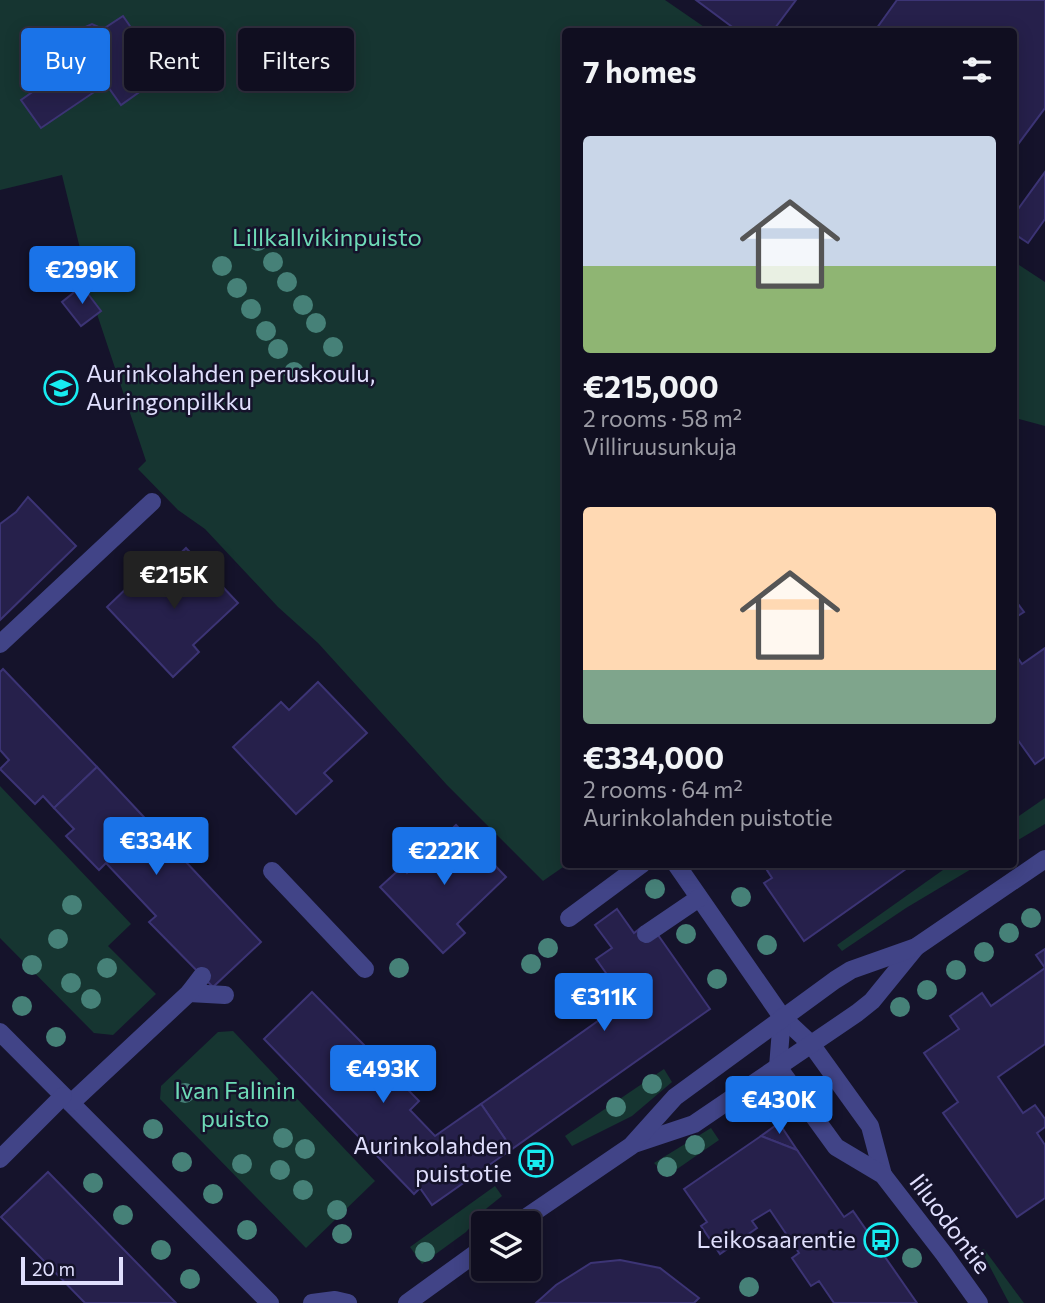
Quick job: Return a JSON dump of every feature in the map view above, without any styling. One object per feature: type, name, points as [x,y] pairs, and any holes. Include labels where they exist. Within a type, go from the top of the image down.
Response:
[{"type":"street","points":[[0,644],[152,502]]},
{"type":"street","points":[[536,1211],[631,1146],[675,1097],[850,970],[916,947],[1045,859]]},
{"type":"street","points":[[569,918],[637,868]]},
{"type":"street","name":"Iiluodontie","points":[[679,868],[782,1017],[811,1044],[870,1126],[883,1175]]},
{"type":"street","points":[[272,871],[365,969]]},
{"type":"street","points":[[646,934],[699,898]]},
{"type":"street","points":[[631,1146],[694,1124],[811,1044],[872,1001],[916,947]]},
{"type":"street","points":[[0,1159],[189,993],[202,976]]},
{"type":"street","points":[[189,993],[225,995]]},
{"type":"street","points":[[778,1067],[782,1017]]},
{"type":"street","points":[[0,1032],[270,1303]]},
{"type":"street","name":"Iiluodontie","points":[[778,1067],[836,1147],[883,1175],[979,1303]]},
{"type":"street","points":[[407,1303],[471,1257]]},
{"type":"street","points":[[312,1303],[335,1300],[348,1303]]},
{"type":"green space","name":"Lillkallvikinpuisto","points":[[0,0],[665,0],[706,28],[562,28],[562,868],[543,881],[447,785],[318,643],[278,607],[205,529],[178,510],[138,469],[146,461],[97,314],[82,286],[88,281],[62,175],[0,190]]},
{"type":"green space","points":[[1017,264],[1045,282],[1045,426],[1017,420]]},
{"type":"green space","name":"Ivan Falinin puisto","points":[[0,786],[131,924],[108,946],[156,994],[113,1035],[94,1033],[0,938]]},
{"type":"green space","points":[[1045,798],[1045,824],[1017,841],[1017,817]]},
{"type":"green space","points":[[946,868],[973,868],[842,951],[837,945]]},
{"type":"green space","name":"Ivan Falinin puisto","points":[[233,1031],[375,1181],[306,1248],[160,1099],[161,1086],[218,1032]]},
{"type":"green space","points":[[664,1069],[672,1082],[632,1116],[572,1146],[565,1136]]},
{"type":"green space","points":[[711,1128],[719,1140],[670,1174],[654,1163]]},
{"type":"green space","points":[[495,1186],[502,1196],[484,1211],[471,1211],[471,1226],[466,1232],[422,1264],[410,1247]]},
{"type":"green space","points":[[984,1249],[1024,1303],[1009,1303],[981,1250]]},
{"type":"building","points":[[696,0],[796,0],[775,28],[734,28]]},
{"type":"building","points":[[897,0],[1045,0],[1045,108],[1017,146],[1017,28],[877,28]]},
{"type":"building","points":[[123,16],[131,28],[124,28],[124,91],[141,91],[121,105],[110,90],[110,28],[105,28]]},
{"type":"building","points":[[92,24],[101,28],[83,28]]},
{"type":"building","points":[[34,91],[96,91],[41,128],[21,100]]},
{"type":"building","points":[[1045,172],[1045,219],[1028,243],[1017,236],[1017,210]]},
{"type":"building","points":[[82,286],[101,311],[81,326],[62,302]]},
{"type":"building","points":[[28,497],[76,546],[0,620],[0,524],[16,512]]},
{"type":"building","points":[[186,548],[238,603],[193,645],[199,652],[173,677],[107,607],[133,582],[141,591]]},
{"type":"building","points":[[1017,602],[1024,612],[1017,616]]},
{"type":"building","points":[[1045,648],[1045,757],[1035,764],[1017,739],[1017,657],[1022,664]]},
{"type":"building","points":[[3,669],[97,767],[54,808],[43,796],[35,804],[0,769],[9,760],[0,750],[0,672]]},
{"type":"building","points":[[318,682],[367,733],[324,773],[332,781],[296,814],[233,747],[281,702],[289,710]]},
{"type":"building","points":[[97,767],[261,942],[213,987],[149,922],[156,916],[106,863],[99,870],[66,836],[74,829],[54,808]]},
{"type":"building","points":[[456,825],[506,877],[457,924],[465,933],[443,953],[380,887],[402,867],[407,873]]},
{"type":"building","points":[[766,868],[907,868],[804,941],[764,883],[772,878]]},
{"type":"building","points":[[617,909],[634,933],[642,927],[658,935],[710,1009],[512,1149],[481,1104],[626,1001],[596,959],[612,948],[595,925]]},
{"type":"building","points":[[1045,949],[1045,968],[1036,955]]},
{"type":"building","points":[[1045,968],[1045,1044],[998,1077],[1023,1113],[1035,1105],[1045,1119],[1045,1127],[1037,1133],[1045,1145],[1045,1198],[1017,1217],[943,1113],[958,1102],[924,1053],[959,1029],[950,1016],[982,993],[991,1006]]},
{"type":"building","points":[[312,992],[419,1101],[410,1110],[435,1136],[481,1104],[512,1149],[432,1205],[420,1188],[414,1194],[264,1039]]},
{"type":"building","points":[[779,1123],[797,1150],[761,1136]]},
{"type":"building","points":[[761,1136],[797,1150],[844,1217],[853,1211],[917,1303],[834,1303],[819,1281],[811,1286],[792,1258],[799,1253],[770,1210],[752,1221],[757,1228],[720,1254],[701,1226],[707,1222],[684,1189]]},
{"type":"building","points":[[48,1172],[176,1303],[85,1303],[1,1217]]},
{"type":"building","points":[[620,1260],[660,1268],[699,1298],[694,1303],[536,1303],[556,1285],[591,1263]]},
{"type":"place","name":"Aurinkolahden peruskoulu, Auringonpilkku","points":[[61,388]]},
{"type":"place","name":"Aurinkolahden puistotie","points":[[536,1160]]},
{"type":"place","name":"Leikosaarentie","points":[[881,1240]]}]
